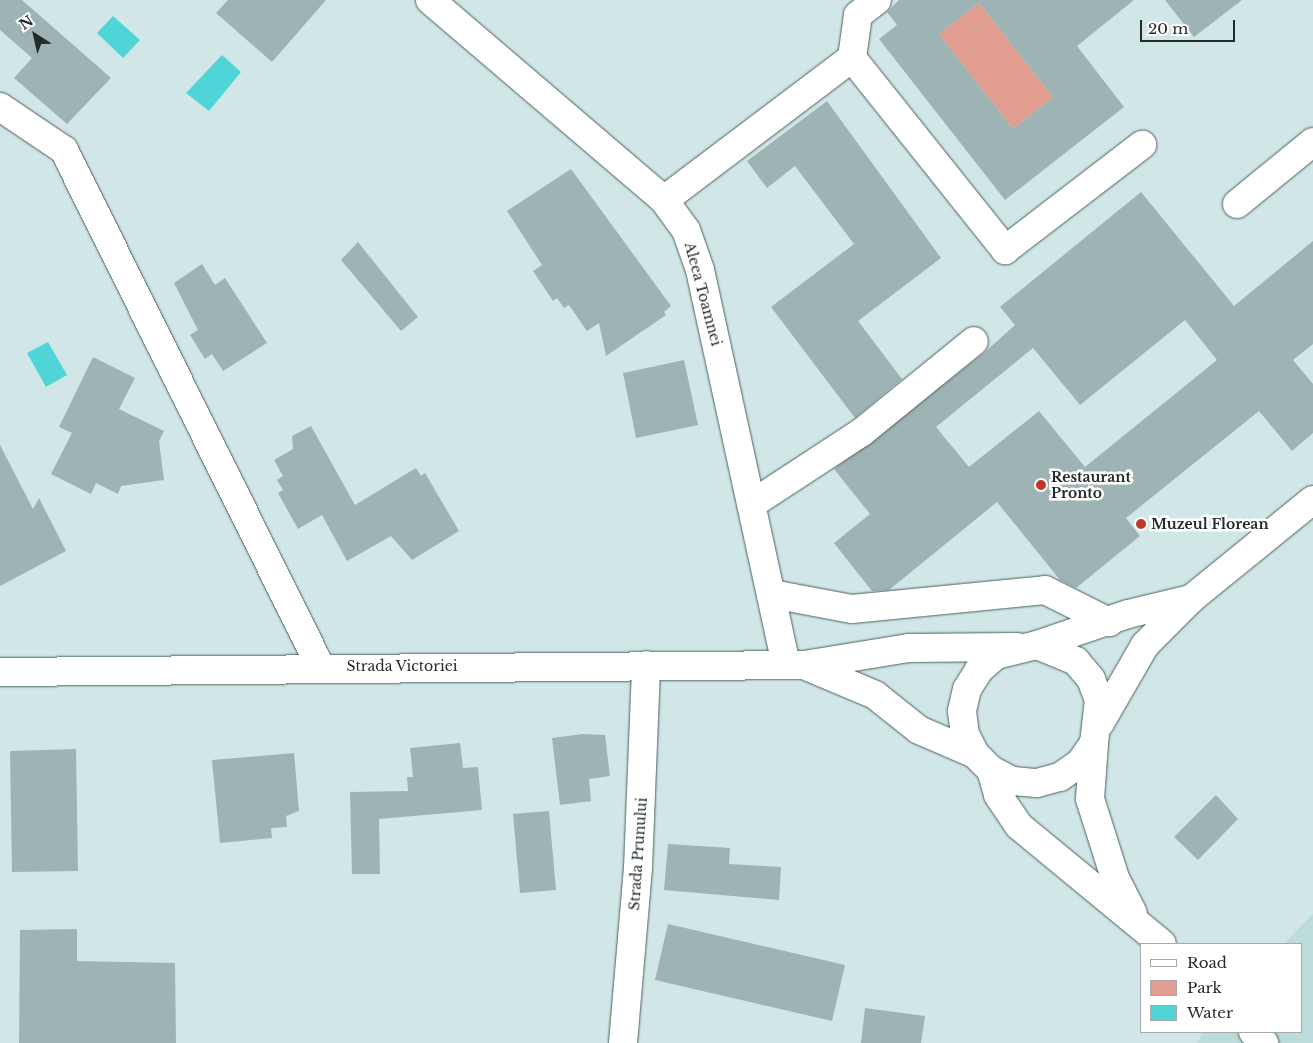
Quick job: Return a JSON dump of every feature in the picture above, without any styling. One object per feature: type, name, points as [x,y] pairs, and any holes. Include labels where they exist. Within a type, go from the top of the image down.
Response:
[{"type":"street","name":"Aleea Toamnei","points":[[430,0],[664,200],[686,230],[700,270],[772,594],[795,665]]},
{"type":"street","points":[[664,200],[852,58],[858,15],[877,0]]},
{"type":"street","points":[[852,58],[1005,250],[1142,145]]},
{"type":"street","points":[[0,107],[64,150],[320,666]]},
{"type":"street","points":[[1236,204],[1313,142]]},
{"type":"street","points":[[752,504],[862,432],[974,341]]},
{"type":"street","points":[[795,665],[875,695],[919,730],[983,762],[1012,781],[1045,781],[1080,763],[1145,645],[1190,600],[1313,500]]},
{"type":"street","points":[[772,594],[852,609],[1045,590],[1109,622]]},
{"type":"street","points":[[1161,943],[1136,919],[1019,826],[998,795],[983,762],[965,734],[962,711],[967,689],[979,670],[996,655],[1190,600]]},
{"type":"street","points":[[795,665],[909,648],[1027,646],[1076,661],[1091,679],[1099,700],[1090,798],[1115,878],[1136,919]]},
{"type":"street","name":"Strada Prunului","points":[[624,1043],[638,868],[646,665]]},
{"type":"street","name":"Strada Victoriei","points":[[0,672],[320,666],[795,665]]},
{"type":"street","points":[[1254,1033],[1264,1043]]},
{"type":"shaded area","points":[[1313,914],[1313,1043],[1197,1043],[1202,1033],[1303,1033],[1303,943],[1285,943]]},
{"type":"green space","points":[[979,3],[1053,97],[1013,129],[939,34]]},
{"type":"water","points":[[113,16],[140,40],[123,58],[97,33]]},
{"type":"water","points":[[222,55],[241,72],[209,111],[186,93]]},
{"type":"water","points":[[48,342],[67,375],[46,387],[27,353]]},
{"type":"building","points":[[0,0],[22,0],[111,78],[67,124],[14,78],[32,58],[0,30]]},
{"type":"building","points":[[228,0],[326,0],[272,62],[216,13]]},
{"type":"building","points":[[899,0],[1134,0],[1077,46],[1124,107],[1005,200],[879,39],[897,25],[887,12]],"holes":[[[979,3],[1053,97],[1013,129],[939,34]]]},
{"type":"building","points":[[1165,0],[1242,0],[1194,37]]},
{"type":"building","points":[[827,101],[941,258],[858,321],[902,379],[855,418],[771,307],[854,244],[795,166],[767,188],[747,161]]},
{"type":"building","points":[[571,169],[671,306],[664,312],[666,315],[606,356],[599,323],[587,331],[569,305],[564,308],[557,298],[553,301],[533,271],[542,265],[507,211]]},
{"type":"building","points":[[1141,192],[1234,306],[1313,241],[1313,344],[1293,360],[1313,384],[1313,433],[1292,451],[1259,411],[1126,518],[1140,536],[1076,588],[1060,580],[997,502],[889,590],[872,591],[834,543],[870,514],[834,469],[984,353],[1015,325],[1000,307]],"holes":[[[1185,320],[1217,360],[1085,467],[1039,411],[969,467],[936,427],[1033,348],[1080,405]]]},
{"type":"building","points":[[358,242],[418,317],[401,331],[341,260]]},
{"type":"building","points":[[202,264],[215,285],[225,278],[267,343],[223,371],[212,354],[205,359],[190,335],[198,330],[174,283]]},
{"type":"building","points":[[93,357],[135,378],[119,409],[164,431],[159,441],[164,480],[121,486],[118,494],[96,483],[91,494],[51,474],[72,433],[59,427]]},
{"type":"building","points":[[684,360],[698,425],[636,438],[623,373]]},
{"type":"building","points":[[311,426],[355,505],[416,468],[421,476],[425,473],[459,531],[412,560],[391,536],[347,561],[322,515],[298,529],[278,493],[283,490],[277,480],[283,476],[274,460],[293,449],[292,436]]},
{"type":"building","points":[[0,445],[33,509],[39,498],[66,551],[0,586]]},
{"type":"building","points":[[583,734],[605,735],[610,776],[589,779],[591,801],[560,805],[552,738]]},
{"type":"building","points":[[460,743],[463,768],[478,767],[482,810],[379,819],[380,874],[352,874],[350,792],[408,791],[407,777],[413,777],[410,748]]},
{"type":"building","points":[[76,749],[78,871],[12,872],[10,751]]},
{"type":"building","points":[[294,753],[299,811],[286,816],[287,827],[271,828],[272,838],[220,843],[212,760]]},
{"type":"building","points":[[1216,795],[1238,819],[1198,860],[1174,837]]},
{"type":"building","points":[[549,811],[556,890],[520,893],[513,814]]},
{"type":"building","points":[[668,844],[730,848],[729,864],[781,867],[779,900],[664,890]]},
{"type":"building","points":[[668,924],[845,965],[832,1021],[655,980]]},
{"type":"building","points":[[77,929],[77,961],[175,963],[176,1043],[19,1043],[20,930]]},
{"type":"building","points":[[865,1008],[925,1016],[921,1043],[861,1043]]},
{"type":"place","name":"Restaurant Pronto","points":[[1041,485]]},
{"type":"place","name":"Muzeul Florean","points":[[1141,524]]}]
